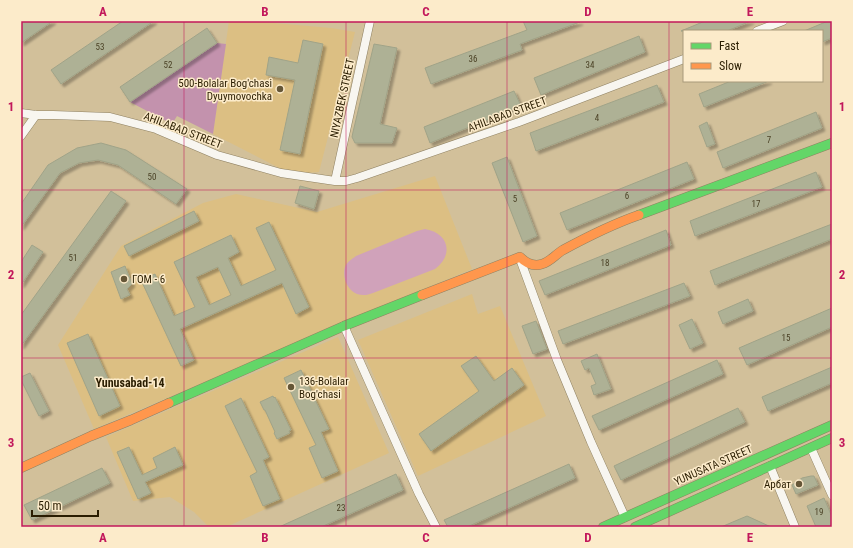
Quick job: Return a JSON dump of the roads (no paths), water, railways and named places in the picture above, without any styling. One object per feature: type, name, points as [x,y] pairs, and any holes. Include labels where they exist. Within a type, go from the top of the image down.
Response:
[{"type":"street","name":"NIYAZBEK STREET","points":[[335,181],[370,21]]},
{"type":"street","points":[[760,30],[783,21]]},
{"type":"street","name":"AHILABAD STREET","points":[[21,113],[36,115],[110,117],[156,129],[217,155],[281,173],[335,181],[357,178],[422,156],[519,122],[683,59]]},
{"type":"street","points":[[21,136],[36,115]]},
{"type":"street","points":[[520,257],[525,262],[531,264],[543,264],[561,251],[622,221],[832,143]]},
{"type":"street","points":[[21,468],[344,326],[520,257]]},
{"type":"street","points":[[520,257],[557,360],[625,517]]},
{"type":"street","points":[[344,326],[419,494],[436,527]]},
{"type":"street","name":"YUNUSATA STREET","points":[[603,527],[832,425]]},
{"type":"street","points":[[635,527],[832,438]]},
{"type":"street","points":[[811,448],[832,495]]},
{"type":"street","points":[[770,466],[795,527]]},
{"type":"place","name":"500-Bolalar Bog'chasi Dyuymovochka","points":[[280,89]]},
{"type":"place","name":"ГОМ - 6","points":[[124,279]]},
{"type":"place","name":"136-Bolalar Bog'chasi","points":[[291,387]]},
{"type":"place","name":"Арбат","points":[[799,484]]},
{"type":"district","name":"Yunusabad-14","points":[[130,383]]}]
